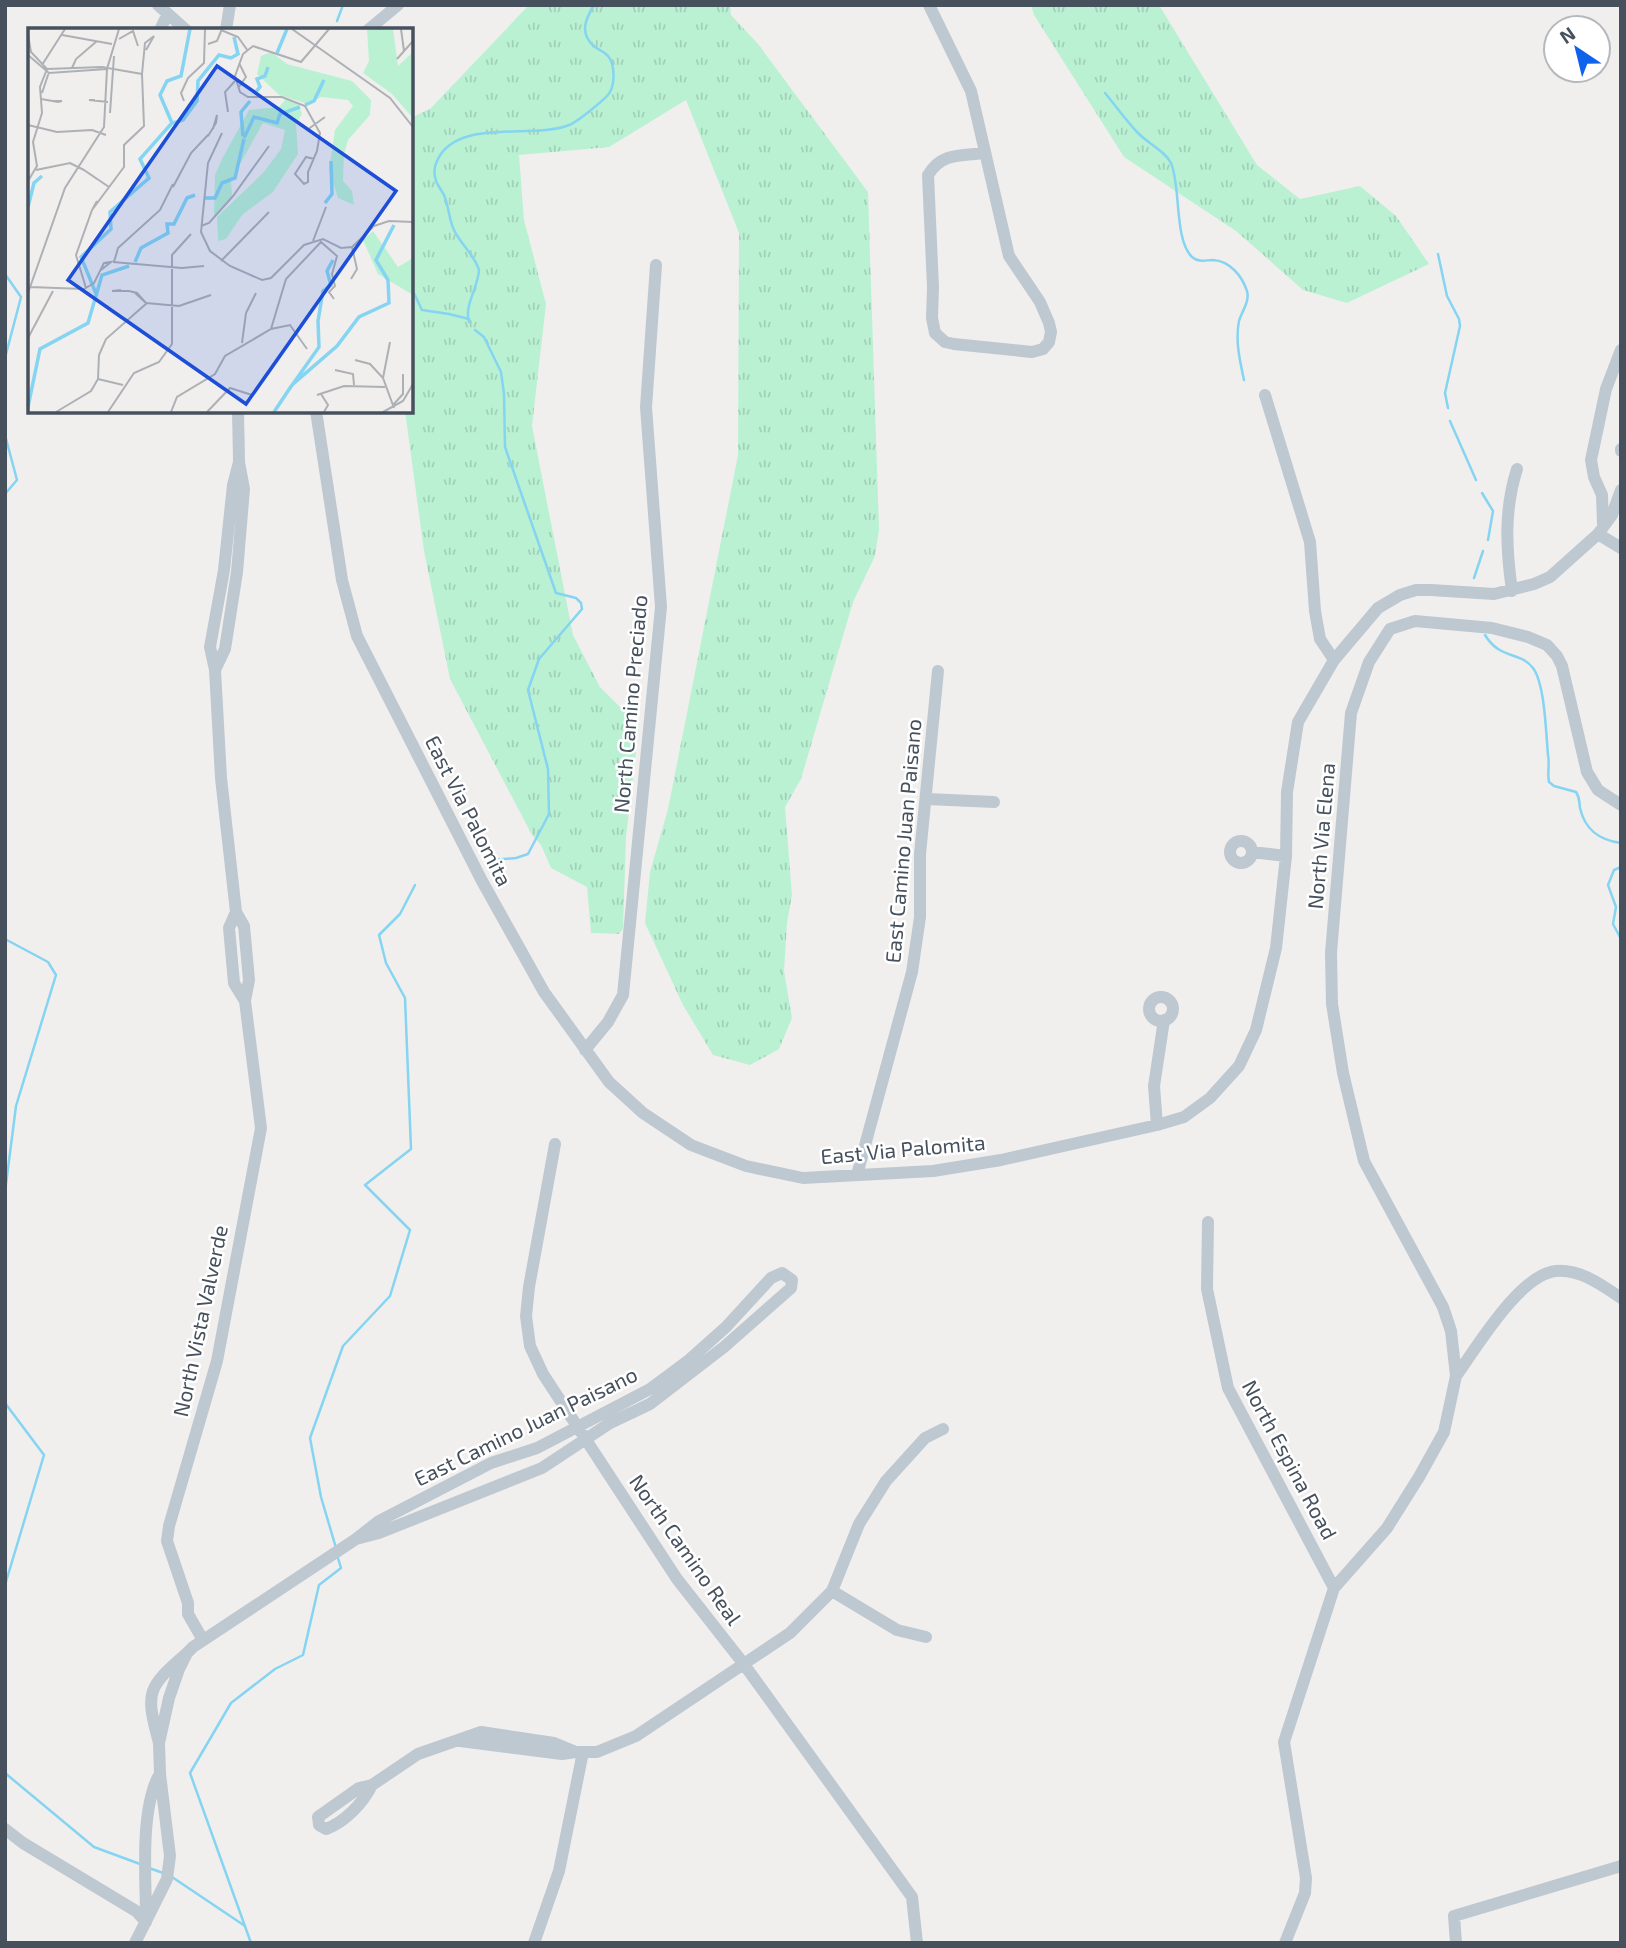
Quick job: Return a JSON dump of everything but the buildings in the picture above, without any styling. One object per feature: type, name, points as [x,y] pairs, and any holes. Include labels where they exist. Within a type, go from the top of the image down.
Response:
[{"type":"street","points":[[226,28],[230,5]]},
{"type":"street","points":[[370,28],[398,5]]},
{"type":"street","points":[[929,5],[971,91],[1009,256],[1040,302],[1051,332],[1049,349],[1032,352],[954,345],[933,337],[928,186],[931,164],[947,158],[985,153]]},
{"type":"street","points":[[160,28],[163,10]]},
{"type":"street","points":[[163,10],[184,28]]},
{"type":"street","name":"North Camino Preciado","points":[[585,1050],[608,1022],[624,995],[652,714],[661,607],[646,407],[656,265]]},
{"type":"street","points":[[1621,350],[1606,389],[1591,460],[1594,477],[1602,495],[1601,529],[1621,548]]},
{"type":"street","points":[[1265,395],[1310,542],[1315,611],[1320,639],[1334,660]]},
{"type":"street","name":"North Vista Valverde","points":[[203,1640],[188,1615],[188,1604],[167,1541],[217,1361],[261,1128],[245,1002],[249,981],[244,926],[236,912],[222,778],[215,670],[225,649],[237,572],[244,489],[239,462],[238,413]]},
{"type":"street","name":"East Via Palomita","points":[[316,413],[342,580],[357,636],[482,881],[544,992],[609,1082],[643,1113],[691,1145],[746,1166],[803,1178],[933,1171],[1001,1160],[1184,1117],[1210,1098],[1239,1066],[1256,1030],[1276,948],[1286,856],[1287,792],[1298,722],[1334,660],[1378,608],[1400,595],[1416,590],[1494,594],[1512,591],[1550,576],[1601,529],[1612,515],[1621,490]]},
{"type":"street","points":[[1512,591],[1507,514],[1517,469]]},
{"type":"street","name":"North Via Elena","points":[[1456,1376],[1451,1331],[1443,1307],[1364,1161],[1343,1073],[1332,1003],[1331,953],[1351,713],[1369,662],[1390,629],[1415,621],[1446,622],[1492,628],[1547,645],[1558,656],[1562,666],[1587,772],[1598,790],[1621,805]]},
{"type":"street","name":"East Camino Juan Paisano","points":[[857,1175],[912,972],[920,917],[920,854],[938,671]]},
{"type":"street","points":[[927,799],[994,802]]},
{"type":"street","points":[[1252,852],[1286,856]]},
{"type":"street","points":[[1157,1125],[1154,1086],[1164,1020]]},
{"type":"street","name":"North Camino Real","points":[[555,1144],[529,1287],[526,1327],[533,1353],[543,1374],[677,1579],[743,1663],[912,1897],[917,1943]]},
{"type":"street","name":"North Espina Road","points":[[1208,1222],[1207,1289],[1228,1388],[1334,1588]]},
{"type":"street","points":[[1285,1943],[1305,1894],[1306,1878],[1284,1742],[1334,1588],[1387,1528],[1419,1477],[1444,1432],[1456,1376],[1507,1304],[1533,1280],[1556,1271],[1582,1275],[1621,1298]]},
{"type":"street","name":"East Camino Juan Paisano","points":[[135,1943],[167,1879],[170,1856],[159,1743],[152,1718],[151,1690],[164,1673],[203,1640],[379,1521],[491,1463],[537,1448],[650,1389],[689,1360],[726,1327],[771,1278],[782,1273],[792,1280],[791,1288],[650,1404],[610,1423],[542,1468],[379,1533],[356,1539]]},
{"type":"street","points":[[372,1785],[418,1754],[460,1741],[562,1754],[597,1752],[636,1737],[790,1633],[832,1591],[859,1524],[872,1501],[917,1445],[932,1433],[943,1429]]},
{"type":"street","points":[[832,1591],[897,1630],[926,1637]]},
{"type":"street","name":"East Camino Juan Paisano","points":[[159,1743],[169,1698],[187,1653]]},
{"type":"street","points":[[534,1943],[559,1871],[580,1752]]},
{"type":"street","points":[[146,1922],[145,1854],[154,1786],[160,1774]]},
{"type":"street","points":[[5,1829],[23,1843],[136,1911],[146,1922]]},
{"type":"street","points":[[1456,1943],[1454,1916],[1621,1866]]},
{"type":"green space","points":[[529,5],[730,5],[731,15],[758,44],[868,192],[879,530],[875,556],[853,602],[801,779],[785,807],[792,895],[784,971],[792,1018],[779,1049],[750,1065],[713,1055],[683,1005],[645,923],[650,872],[668,809],[738,455],[739,233],[686,100],[609,147],[519,155],[524,220],[546,304],[532,426],[573,635],[600,687],[639,726],[626,837],[623,929],[619,934],[591,933],[587,887],[551,868],[450,679],[424,551],[405,413],[413,413],[413,117],[431,108]]},
{"type":"green space","points":[[1031,5],[1159,5],[1257,165],[1300,199],[1360,186],[1396,216],[1429,264],[1347,303],[1303,290],[1236,231],[1124,157],[1034,15]]},
{"type":"waterway","points":[[337,21],[343,5]]},
{"type":"waterway","points":[[469,322],[468,309],[479,270],[452,226],[446,200],[435,179],[436,163],[447,147],[460,139],[477,134],[553,129],[569,125],[598,105],[610,92],[614,74],[610,59],[590,42],[585,32],[586,21],[594,5]]},
{"type":"waterway","points":[[1105,93],[1143,138],[1171,163],[1186,249],[1192,257],[1200,261],[1225,263],[1239,275],[1245,285],[1247,298],[1239,321],[1238,336],[1244,380]]},
{"type":"waterway","points":[[1438,254],[1447,296],[1460,326],[1445,393],[1448,408]]},
{"type":"waterway","points":[[5,274],[21,297],[5,358]]},
{"type":"waterway","points":[[413,291],[422,310],[469,319]]},
{"type":"waterway","points":[[475,330],[484,337],[501,372],[505,447],[556,593],[576,598],[582,609],[539,659],[528,690],[548,769],[549,814],[528,854],[491,860]]},
{"type":"waterway","points":[[1450,421],[1476,480]]},
{"type":"waterway","points":[[5,435],[17,480],[5,494]]},
{"type":"waterway","points":[[1482,493],[1493,511],[1488,540]]},
{"type":"waterway","points":[[1474,578],[1483,551]]},
{"type":"waterway","points":[[1485,635],[1503,652],[1528,663],[1537,675],[1544,710],[1549,782],[1576,792],[1582,816],[1589,828],[1606,839],[1621,843]]},
{"type":"waterway","points":[[1621,867],[1614,870],[1608,885],[1616,907],[1613,924],[1621,939]]},
{"type":"waterway","points":[[336,1548],[321,1497],[310,1438],[343,1346],[390,1296],[410,1230],[365,1185],[411,1149],[405,998],[386,963],[379,935],[400,914],[415,885]]},
{"type":"waterway","points":[[5,939],[48,962],[56,975],[16,1106],[5,1192]]},
{"type":"waterway","points":[[5,1403],[44,1455],[5,1585]]},
{"type":"waterway","points":[[251,1943],[190,1773],[231,1703],[275,1669],[303,1655],[319,1585],[341,1568],[338,1558]]},
{"type":"waterway","points":[[5,1773],[94,1847],[140,1864]]},
{"type":"waterway","points":[[149,1868],[163,1873]]},
{"type":"waterway","points":[[172,1877],[245,1926]]}]
